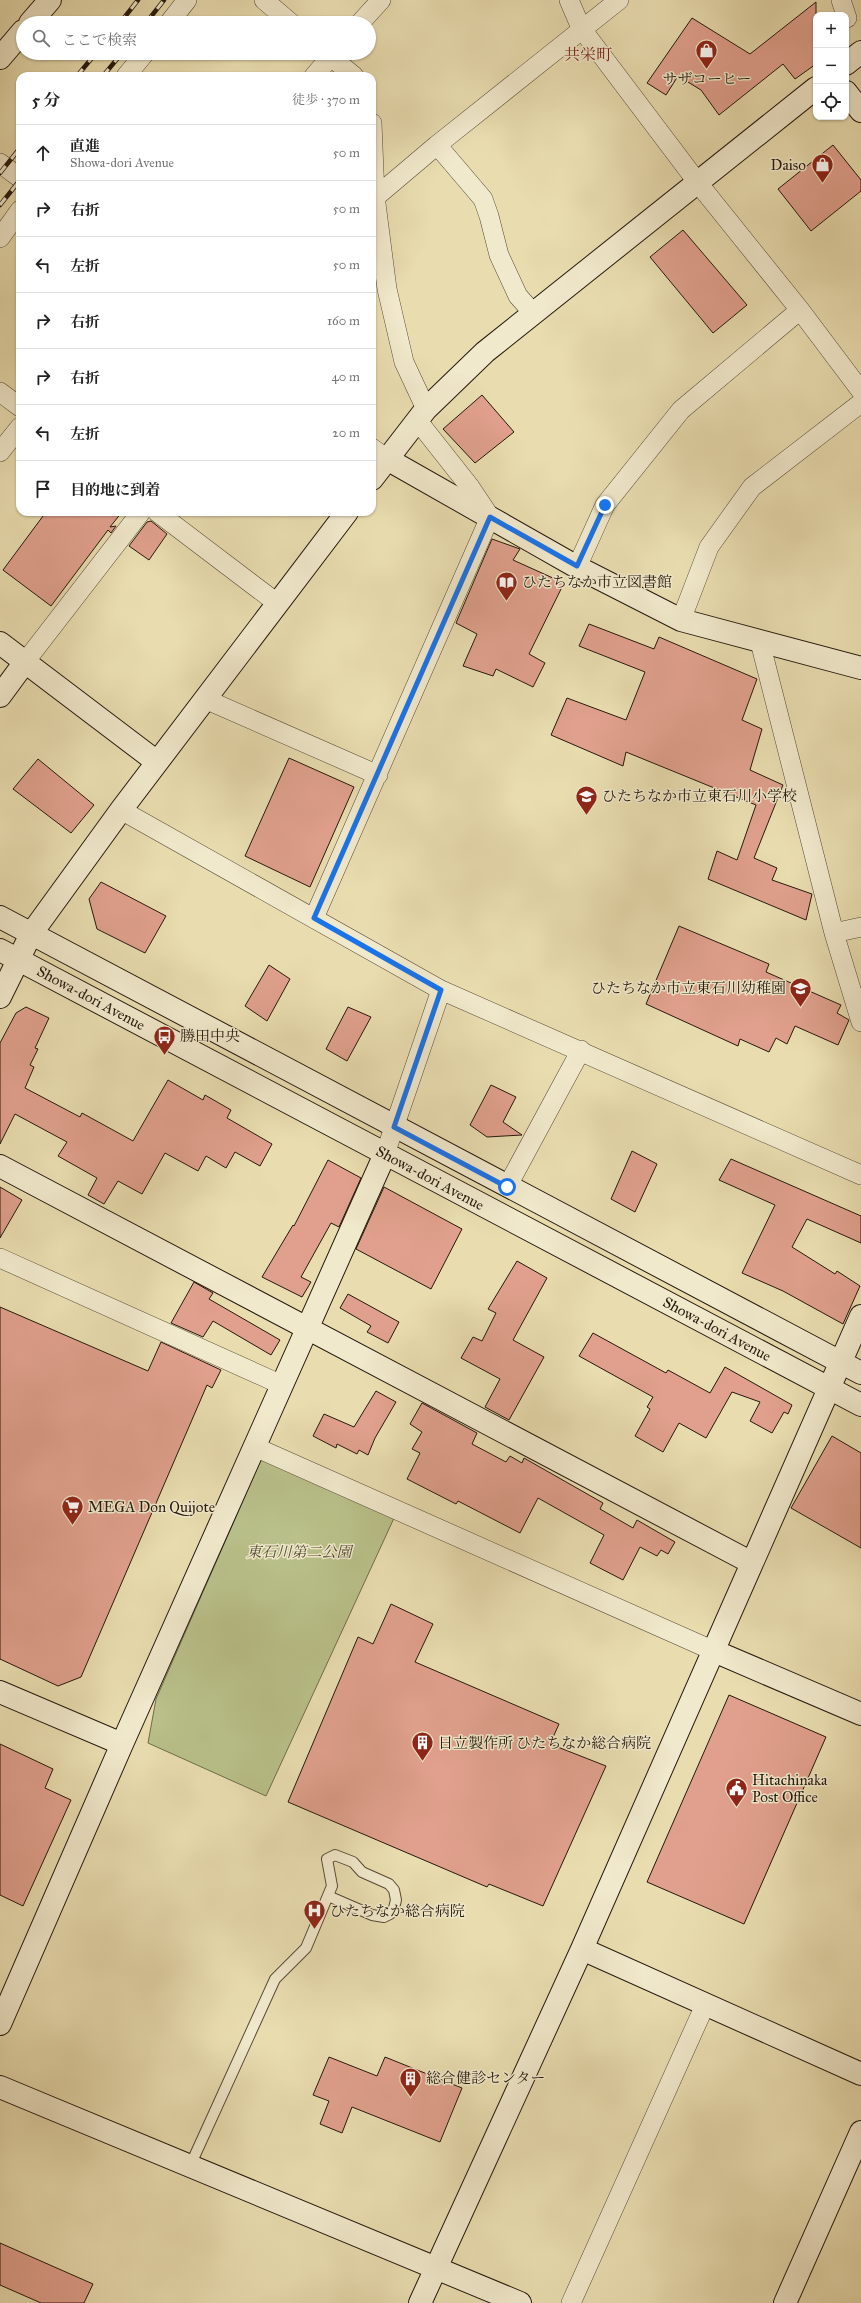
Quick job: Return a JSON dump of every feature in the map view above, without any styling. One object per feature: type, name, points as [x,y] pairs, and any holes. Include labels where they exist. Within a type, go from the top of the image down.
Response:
[{"type":"street","points":[[36,16],[50,0]]},
{"type":"street","points":[[174,16],[187,0]]},
{"type":"street","points":[[264,0],[283,16]]},
{"type":"street","points":[[366,16],[380,0]]},
{"type":"street","points":[[569,0],[581,28],[698,183],[800,310],[861,391]]},
{"type":"street","points":[[376,196],[581,28],[619,0]]},
{"type":"street","points":[[841,0],[846,12]]},
{"type":"street","points":[[0,58],[16,40]]},
{"type":"street","points":[[849,62],[861,52]]},
{"type":"street","points":[[129,72],[139,60]]},
{"type":"street","points":[[317,72],[326,60]]},
{"type":"street","points":[[337,60],[350,72]]},
{"type":"street","points":[[376,466],[380,453],[485,352],[813,90]]},
{"type":"street","points":[[849,96],[861,111]]},
{"type":"street","points":[[437,145],[483,199],[499,255],[518,296],[534,314]]},
{"type":"street","points":[[0,162],[16,175]]},
{"type":"street","points":[[0,238],[16,216]]},
{"type":"street","points":[[376,218],[387,289],[404,362],[421,415],[490,517]]},
{"type":"street","points":[[577,566],[605,505],[681,410],[800,310]]},
{"type":"street","points":[[0,392],[16,404]]},
{"type":"street","points":[[681,620],[709,547],[752,488],[861,403]]},
{"type":"street","points":[[0,452],[16,432]]},
{"type":"street","points":[[380,453],[577,566],[681,620],[861,668]]},
{"type":"street","points":[[0,696],[138,516]]},
{"type":"street","points":[[161,516],[277,603]]},
{"type":"street","points":[[0,997],[9,954],[31,934],[120,810],[344,516]]},
{"type":"street","points":[[314,918],[490,517]]},
{"type":"street","points":[[760,642],[834,933],[861,1022]]},
{"type":"street","points":[[0,643],[157,762]]},
{"type":"street","points":[[205,699],[378,775]]},
{"type":"street","points":[[120,810],[441,990],[582,1050],[861,1175]]},
{"type":"street","name":"Showa-dori Avenue","points":[[0,917],[507,1187],[861,1373]]},
{"type":"street","points":[[834,933],[861,927]]},
{"type":"street","name":"Showa-dori Avenue","points":[[9,954],[861,1405]]},
{"type":"street","points":[[0,2024],[122,1744],[385,1154],[441,990]]},
{"type":"street","points":[[507,1187],[582,1050]]},
{"type":"street","points":[[0,1166],[752,1563]]},
{"type":"street","points":[[0,1258],[282,1385]]},
{"type":"street","points":[[420,2303],[582,1949],[861,1316]]},
{"type":"street","points":[[255,1447],[714,1651],[861,1714]]},
{"type":"street","points":[[0,1692],[122,1744]]},
{"type":"street","points":[[582,1949],[861,2074]]},
{"type":"street","points":[[571,2303],[705,2005]]},
{"type":"street","points":[[0,2087],[520,2303]]},
{"type":"street","points":[[785,2303],[861,2132]]},
{"type":"lane","points":[[190,2166],[275,1979],[306,1948],[332,1886],[327,1859],[335,1855],[353,1862],[362,1872],[389,1884],[394,1890],[396,1900],[390,1914],[384,1917],[372,1915],[328,1896]]},
{"type":"green space","name":"東石川第二公園","points":[[267,1456],[395,1516],[266,1796],[148,1743],[156,1699],[260,1462]]},
{"type":"building","name":"サザコーヒー","points":[[816,2],[816,12],[813,12],[813,66],[795,79],[783,64],[719,115],[701,90],[678,76],[666,95],[647,83],[692,18],[750,54]]},
{"type":"building","name":"Daiso","points":[[833,145],[861,180],[861,191],[811,231],[778,189]]},
{"type":"building","points":[[683,230],[747,305],[713,333],[650,257]]},
{"type":"building","points":[[482,395],[514,432],[475,463],[443,429]]},
{"type":"building","points":[[43,516],[119,516],[110,527],[116,526],[111,533],[108,530],[51,606],[3,570]]},
{"type":"building","points":[[151,521],[167,534],[149,560],[129,546],[147,522]]},
{"type":"building","name":"ひたちなか市立図書館","points":[[492,539],[520,549],[513,560],[564,583],[529,654],[545,663],[533,687],[496,669],[493,676],[463,666],[477,634],[456,623]]},
{"type":"building","points":[[589,624],[654,649],[659,637],[757,679],[742,720],[762,729],[750,770],[783,785],[754,858],[777,868],[772,880],[812,894],[806,920],[708,879],[717,851],[737,860],[756,805],[626,752],[623,766],[551,735],[567,698],[626,720],[645,672],[579,646]]},
{"type":"building","points":[[289,758],[354,787],[310,887],[245,856]]},
{"type":"building","points":[[38,759],[94,805],[71,833],[13,789]]},
{"type":"building","points":[[101,882],[166,916],[145,953],[97,929],[89,899]]},
{"type":"building","points":[[679,926],[769,964],[766,972],[841,1005],[837,1013],[849,1020],[838,1045],[795,1026],[787,1044],[776,1038],[769,1052],[740,1039],[738,1046],[646,1004]]},
{"type":"building","points":[[269,965],[290,979],[267,1021],[245,1006]]},
{"type":"building","points":[[26,1007],[49,1018],[35,1048],[38,1049],[30,1065],[34,1067],[25,1088],[80,1117],[82,1113],[133,1141],[168,1080],[203,1100],[205,1095],[231,1110],[227,1118],[272,1144],[260,1166],[235,1152],[226,1168],[206,1156],[198,1171],[165,1153],[142,1194],[118,1181],[104,1204],[88,1195],[97,1178],[58,1156],[67,1142],[15,1114],[0,1144],[0,1043],[16,1013]]},
{"type":"building","points":[[348,1007],[371,1017],[347,1061],[326,1049]]},
{"type":"building","points":[[491,1085],[516,1097],[503,1122],[522,1135],[487,1137],[470,1125]]},
{"type":"building","points":[[632,1151],[657,1164],[635,1212],[611,1199]]},
{"type":"building","points":[[731,1159],[861,1216],[861,1243],[807,1219],[792,1247],[835,1274],[837,1271],[860,1286],[843,1324],[783,1291],[742,1273],[775,1205],[719,1180]]},
{"type":"building","points":[[328,1160],[361,1178],[339,1227],[331,1223],[301,1277],[311,1282],[302,1297],[262,1277],[293,1225],[294,1226]]},
{"type":"building","points":[[0,1187],[22,1200],[0,1238]]},
{"type":"building","points":[[384,1187],[462,1229],[431,1289],[356,1249]]},
{"type":"building","points":[[517,1261],[547,1278],[513,1340],[544,1357],[509,1420],[485,1407],[500,1379],[461,1358],[473,1337],[482,1341],[496,1313],[488,1309]]},
{"type":"building","points":[[194,1282],[213,1293],[209,1299],[280,1340],[271,1355],[213,1321],[203,1337],[171,1323]]},
{"type":"building","points":[[348,1294],[399,1322],[388,1343],[367,1332],[371,1326],[340,1308]]},
{"type":"building","name":"MEGA Don Quijote","points":[[0,1307],[148,1371],[161,1342],[221,1370],[212,1388],[207,1385],[81,1677],[58,1686],[0,1659]]},
{"type":"building","points":[[593,1333],[666,1373],[668,1370],[710,1393],[725,1367],[792,1405],[788,1414],[784,1412],[772,1433],[750,1421],[760,1402],[732,1392],[706,1438],[679,1423],[663,1452],[635,1436],[650,1409],[647,1407],[653,1397],[579,1356]]},
{"type":"building","points":[[376,1391],[396,1402],[375,1438],[368,1455],[359,1450],[357,1454],[337,1444],[336,1448],[313,1436],[324,1414],[354,1427]]},
{"type":"building","points":[[422,1403],[477,1433],[472,1444],[506,1462],[510,1456],[522,1463],[524,1458],[603,1503],[600,1509],[633,1528],[637,1520],[675,1542],[668,1554],[661,1550],[657,1556],[640,1547],[623,1580],[590,1563],[604,1535],[538,1498],[520,1533],[458,1501],[456,1504],[407,1479],[420,1453],[412,1449],[422,1432],[410,1424]]},
{"type":"building","points":[[832,1436],[861,1453],[861,1548],[791,1508]]},
{"type":"building","name":"日立製作所 ひたちなか総合病院","points":[[391,1604],[433,1624],[415,1662],[559,1724],[550,1744],[606,1766],[543,1906],[489,1884],[487,1887],[288,1802],[358,1637],[373,1644]]},
{"type":"building","points":[[729,1695],[826,1737],[744,1924],[647,1882]]},
{"type":"building","points":[[0,1744],[53,1769],[45,1788],[71,1800],[23,1906],[0,1895]]},
{"type":"building","name":"総合健診センター","points":[[329,2057],[377,2076],[385,2057],[462,2088],[440,2142],[352,2107],[342,2133],[320,2124],[329,2101],[313,2095]]},
{"type":"building","points":[[0,2243],[93,2284],[84,2303],[41,2303],[0,2285]]},
{"type":"railway","points":[[125,16],[138,0]]},
{"type":"railway","points":[[151,16],[164,0]]},
{"type":"railway","points":[[80,72],[90,60]]},
{"type":"railway","points":[[106,72],[116,60]]},
{"type":"railway","points":[[0,173],[16,153]]},
{"type":"railway","points":[[0,205],[16,185]]},
{"type":"place","name":"サザコーヒー","points":[[707,70]]},
{"type":"place","name":"Daiso","points":[[822,184]]},
{"type":"place","name":"ひたちなか市立図書館","points":[[507,602]]},
{"type":"place","name":"ひたちなか市立東石川小学校","points":[[587,816]]},
{"type":"place","name":"ひたちなか市立東石川幼稚園","points":[[801,1008]]},
{"type":"place","name":"勝田中央","points":[[165,1056]]},
{"type":"place","name":"MEGA Don Quijote","points":[[73,1526]]},
{"type":"place","name":"日立製作所 ひたちなか総合病院","points":[[423,1762]]},
{"type":"place","name":"Hitachinaka Post Office","points":[[736,1808]]},
{"type":"place","name":"ひたちなか総合病院","points":[[315,1930]]},
{"type":"place","name":"総合健診センター","points":[[411,2098]]},
{"type":"district","name":"共栄町","points":[[588,54]]},
{"type":"route","points":[[507,1187],[394,1127],[441,990],[314,918],[490,517],[577,566],[605,505]]}]
